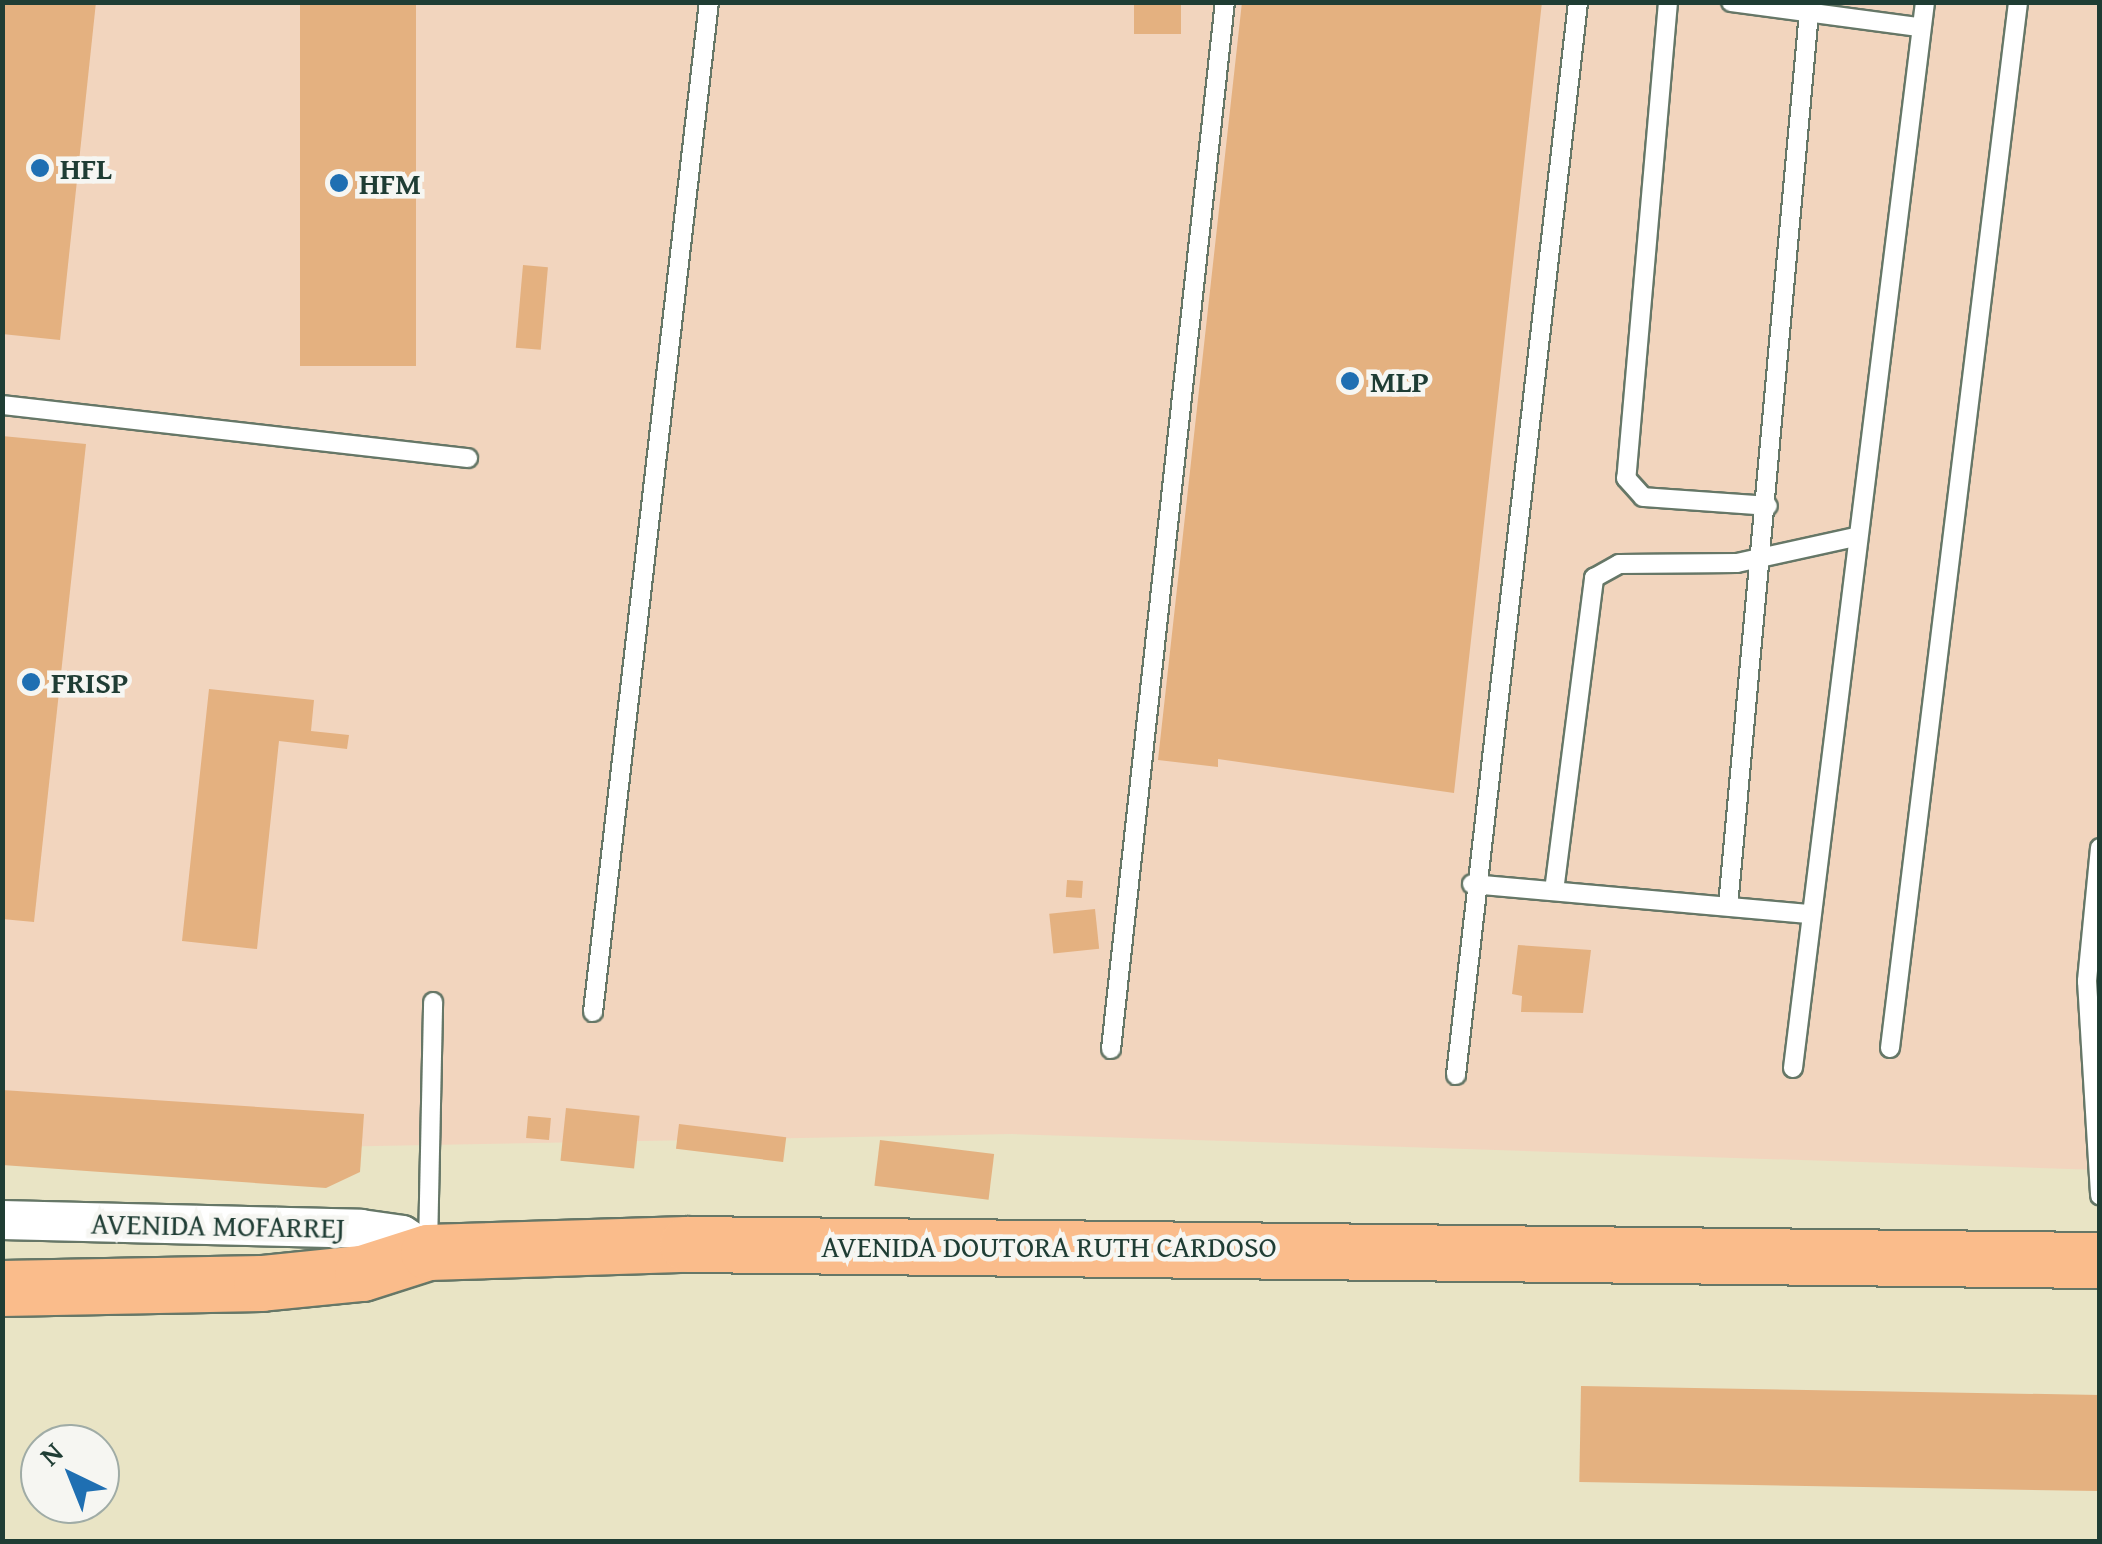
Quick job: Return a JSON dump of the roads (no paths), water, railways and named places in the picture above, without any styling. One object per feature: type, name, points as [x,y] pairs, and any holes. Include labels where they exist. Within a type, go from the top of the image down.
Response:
[{"type":"highway","name":"AVENIDA DOUTORA RUTH CARDOSO","points":[[2,1288],[261,1283],[362,1273],[428,1252],[946,1244],[2100,1260]]},
{"type":"street","name":"AVENIDA MOFARREJ","points":[[2,1220],[361,1229],[402,1235],[428,1252]]},
{"type":"lane","points":[[592,1012],[709,2]]},
{"type":"lane","points":[[1112,1049],[1225,2]]},
{"type":"lane","points":[[1456,1075],[1472,884],[1578,2]]},
{"type":"lane","points":[[1668,2],[1626,478],[1643,497],[1768,506]]},
{"type":"lane","points":[[1731,2],[1919,27]]},
{"type":"lane","points":[[1793,1068],[1855,537],[1925,2]]},
{"type":"lane","points":[[1890,1048],[2018,2]]},
{"type":"lane","points":[[1728,906],[1764,559],[1809,13]]},
{"type":"lane","points":[[2,405],[468,458]]},
{"type":"lane","points":[[1554,891],[1594,578],[1619,564],[1764,559],[1855,537]]},
{"type":"lane","points":[[2100,848],[2093,978],[2100,1196]]},
{"type":"lane","points":[[1472,884],[1811,914]]},
{"type":"lane","points":[[428,1252],[433,1002]]},
{"type":"place","name":"HFL","points":[[40,168]]},
{"type":"place","name":"HFM","points":[[339,183]]},
{"type":"place","name":"MLP","points":[[1350,381]]},
{"type":"place","name":"FRISP","points":[[31,682]]}]
